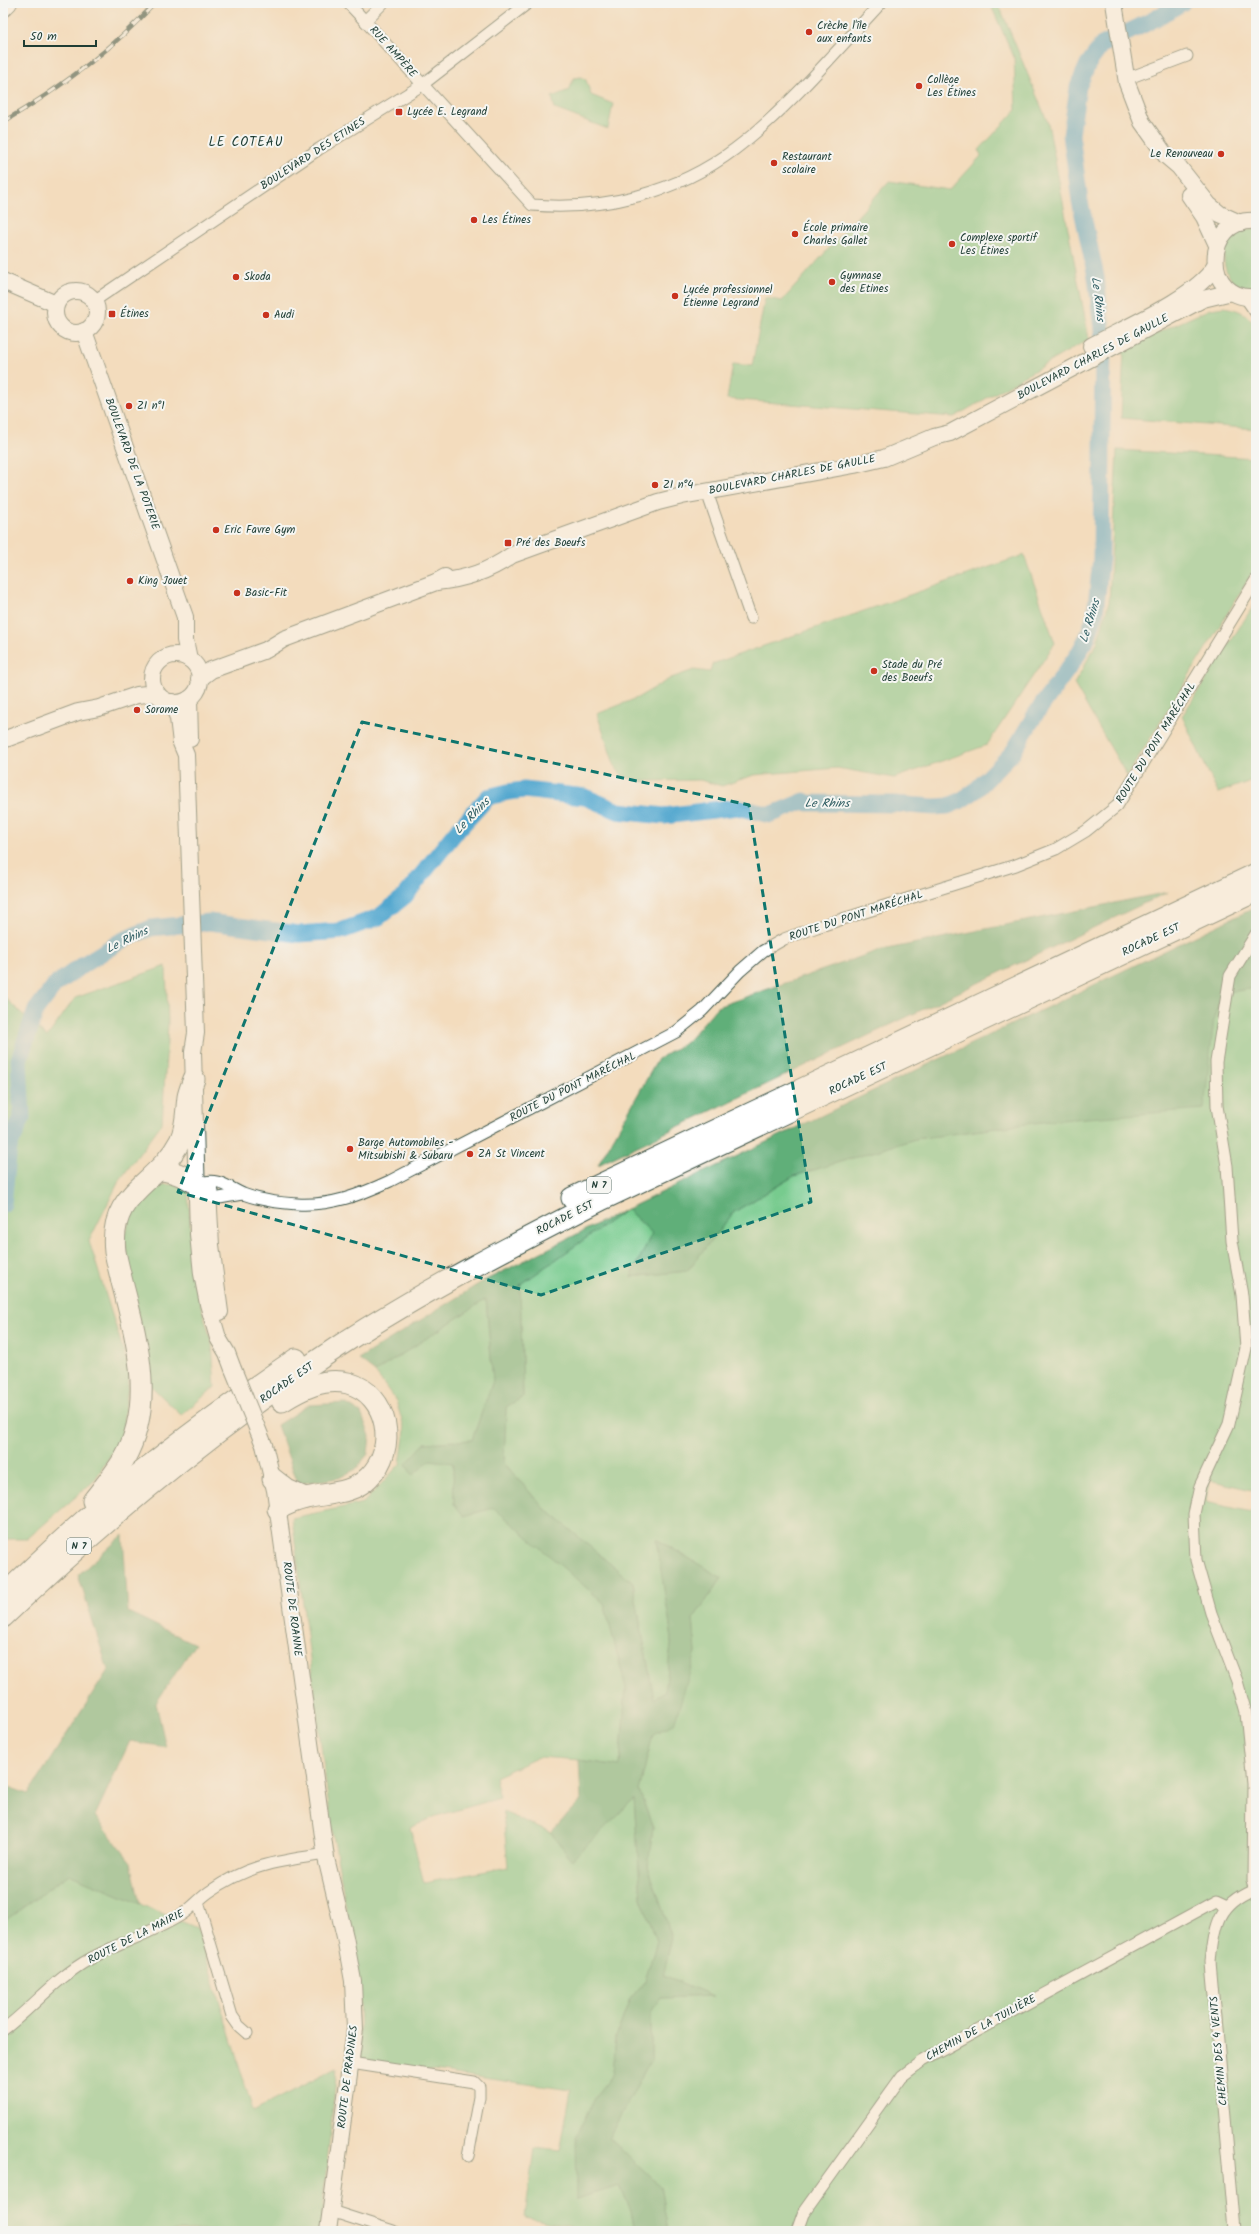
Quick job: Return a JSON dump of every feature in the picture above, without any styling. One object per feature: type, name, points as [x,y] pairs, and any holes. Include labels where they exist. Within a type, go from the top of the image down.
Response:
[{"type":"highway","name":"ROCADE EST","points":[[3,1596],[79,1525],[139,1474],[230,1404],[333,1334],[423,1278],[483,1244],[606,1181],[1256,874]]},
{"type":"highway","name":"ROCADE EST","points":[[3,1617],[69,1555],[158,1478],[236,1419],[339,1347],[429,1291],[515,1244],[610,1196],[1256,891]]},
{"type":"highway","points":[[79,1525],[83,1512],[112,1477],[124,1459],[139,1420],[141,1401],[139,1359],[115,1252],[114,1231],[116,1220],[124,1204],[168,1159],[180,1140],[187,1115],[188,1096],[194,1079]]},
{"type":"highway","points":[[158,1170],[169,1171],[203,1190]]},
{"type":"highway","points":[[158,1478],[183,1471],[278,1404],[307,1387],[321,1382],[334,1382],[348,1383],[359,1388],[369,1396],[383,1416],[387,1442],[384,1456],[369,1478],[358,1486],[335,1493],[305,1498],[278,1509]]},
{"type":"highway","points":[[274,1479],[287,1490],[305,1498]]},
{"type":"street","points":[[3,9],[9,3]]},
{"type":"street","points":[[348,3],[365,21]]},
{"type":"street","name":"RUE AMPÈRE","points":[[383,3],[365,21],[532,204],[557,207],[606,203],[643,195],[670,185],[735,149],[805,84],[881,3]]},
{"type":"street","name":"BOULEVARD DES ETINES","points":[[94,301],[319,149],[422,85],[528,3]]},
{"type":"street","points":[[1114,3],[1122,64],[1142,122],[1166,156],[1179,167],[1209,205],[1220,214],[1251,221]]},
{"type":"street","points":[[1126,79],[1187,56]]},
{"type":"street","points":[[1166,156],[1172,172],[1204,217],[1217,245]]},
{"type":"street","points":[[1251,221],[1226,231],[1217,245],[1215,266],[1221,281],[1244,295],[1256,313]]},
{"type":"street","name":"BOULEVARD CHARLES DE GAULLE","points":[[1133,330],[1198,287],[1215,266]]},
{"type":"street","points":[[3,282],[56,304]]},
{"type":"street","points":[[71,291],[84,292],[94,301],[96,308],[94,321],[84,331],[71,332],[64,329],[56,320],[56,304],[65,293],[71,291]]},
{"type":"street","name":"BOULEVARD CHARLES DE GAULLE","points":[[199,679],[211,670],[266,650],[284,639],[436,582],[455,581],[499,565],[512,555],[658,502],[861,463],[891,455],[934,437],[950,433],[1079,359],[1133,330],[1203,299],[1244,295]]},
{"type":"street","name":"BOULEVARD DE LA POTERIE","points":[[84,331],[169,568],[185,617],[185,640],[190,660]]},
{"type":"street","points":[[709,491],[710,501],[751,618]]},
{"type":"street","name":"ROUTE DU PONT MARÉCHAL","points":[[203,1190],[242,1194],[297,1204],[321,1204],[355,1197],[390,1181],[676,1032],[702,1011],[740,971],[763,951],[784,939],[817,927],[1016,866],[1056,849],[1086,831],[1117,806],[1256,580]]},
{"type":"street","name":"BOULEVARD DE LA POTERIE","points":[[169,656],[176,637],[178,597]]},
{"type":"street","name":"BOULEVARD CHARLES DE GAULLE","points":[[190,660],[211,659],[263,641],[284,639]]},
{"type":"street","points":[[78,712],[95,699],[134,685],[152,674],[159,662],[169,656],[178,655],[190,660],[196,666],[199,679],[198,687],[189,698],[172,702],[165,700],[157,693],[152,682],[152,674]]},
{"type":"street","points":[[3,740],[78,712],[99,708],[137,695],[157,693]]},
{"type":"street","points":[[186,755],[190,743],[189,698]]},
{"type":"street","points":[[172,702],[178,718],[181,743],[186,755],[196,1033],[193,1052],[194,1079],[203,1190]]},
{"type":"street","points":[[1255,1891],[1252,1879],[1253,1783],[1246,1713],[1237,1681],[1211,1613],[1196,1560],[1194,1514],[1200,1486],[1229,1424],[1246,1348],[1242,1295],[1232,1241],[1227,1166],[1218,1106],[1216,1062],[1230,976],[1256,934]]},
{"type":"street","points":[[196,1033],[203,1052],[203,1190]]},
{"type":"street","name":"ROUTE DU PONT MARÉCHAL","points":[[203,1190],[233,1187],[242,1194]]},
{"type":"street","name":"ROUTE DE ROANNE","points":[[203,1190],[227,1353],[264,1445],[274,1479],[326,1854]]},
{"type":"street","name":"ROUTE DE LA MAIRIE","points":[[3,2030],[62,1978],[90,1959],[154,1930],[182,1915],[207,1893],[242,1871],[271,1862],[326,1854]]},
{"type":"street","name":"ROUTE DE PRADINES","points":[[326,1854],[346,1937],[353,1981],[355,2029],[328,2231]]},
{"type":"street","name":"CHEMIN DES 4 VENTS","points":[[1235,2231],[1211,1961],[1216,1926],[1227,1906],[1238,1895],[1255,1891]]},
{"type":"street","name":"CHEMIN DE LA TUILIÈRE","points":[[797,2231],[803,2214],[902,2076],[922,2061],[1216,1901],[1227,1906]]},
{"type":"street","points":[[198,1902],[232,2016],[239,2026],[248,2033]]},
{"type":"street","points":[[351,2064],[474,2082],[479,2087],[479,2097],[468,2156]]},
{"type":"street","points":[[331,2211],[393,2231]]},
{"type":"highlighted area","points":[[362,722],[749,805],[811,1202],[541,1295],[178,1192]]},
{"type":"green space","name":"Complexe sportif Les Étines","points":[[999,5],[1048,123],[1089,339],[954,417],[727,399],[733,364],[752,366],[765,298],[782,301],[889,181],[950,190],[981,156],[979,150],[1016,110],[1014,57],[992,8]]},
{"type":"green space","points":[[581,77],[586,80],[591,95],[613,104],[608,129],[555,109],[552,97],[569,90],[574,78]]},
{"type":"green space","points":[[1256,229],[1256,289],[1242,287],[1232,279],[1226,269],[1224,258],[1226,246],[1233,237],[1242,230]]},
{"type":"green space","points":[[1224,307],[1235,309],[1243,313],[1250,319],[1256,328],[1256,429],[1121,418],[1124,348],[1210,309]]},
{"type":"green space","points":[[1117,450],[1256,458],[1256,567],[1127,776],[1074,684],[1097,643],[1109,602]]},
{"type":"green space","name":"Stade du Pré des Boeufs","points":[[1024,555],[1055,643],[987,745],[894,778],[837,768],[754,775],[722,786],[700,780],[644,781],[623,776],[615,767],[597,714],[637,698],[671,678],[694,670],[710,672],[712,664]]},
{"type":"green space","points":[[1256,602],[1256,779],[1218,793],[1182,716]]},
{"type":"green space","points":[[1168,892],[598,1165],[658,1059],[687,1042],[717,1007],[877,951]]},
{"type":"green space","points":[[1256,907],[1256,988],[1222,993],[1214,1018],[1204,1109],[1048,1121],[915,1139],[794,1176],[734,1212],[687,1271],[631,1277],[652,1233],[627,1209]]},
{"type":"green space","points":[[166,966],[168,1024],[162,1123],[119,1181],[89,1241],[130,1372],[121,1439],[94,1481],[27,1539],[3,1539],[3,996],[47,1037],[75,998]]},
{"type":"green space","points":[[1256,988],[1256,1491],[1209,1480],[1206,1502],[1256,1513],[1256,2231],[668,2231],[660,2186],[609,2137],[651,2059],[651,2012],[661,1998],[713,1996],[663,1975],[672,1938],[648,1866],[653,1827],[639,1791],[653,1734],[696,1652],[693,1619],[722,1578],[656,1539],[672,1638],[665,1692],[654,1699],[633,1583],[543,1507],[504,1463],[506,1407],[523,1397],[520,1285],[627,1209],[652,1233],[631,1277],[687,1271],[734,1212],[794,1176],[915,1139],[1048,1121],[1214,1017],[1222,993]]},
{"type":"green space","points":[[175,1184],[188,1190],[194,1281],[212,1344],[215,1387],[181,1415],[151,1386],[124,1236],[135,1205],[162,1185]]},
{"type":"green space","points":[[627,1209],[520,1285],[523,1397],[506,1407],[504,1463],[543,1507],[633,1583],[654,1699],[665,1692],[672,1638],[656,1539],[722,1578],[693,1619],[696,1652],[674,1724],[653,1734],[639,1791],[653,1827],[648,1866],[672,1938],[663,1975],[714,1996],[661,1998],[651,2012],[651,2059],[609,2137],[660,2186],[668,2231],[635,2231],[631,2210],[619,2186],[577,2199],[576,2137],[594,2098],[613,2073],[616,2037],[630,1999],[645,1981],[657,1941],[641,1898],[634,1799],[572,1860],[551,1832],[581,1801],[579,1760],[620,1766],[626,1688],[604,1603],[494,1508],[464,1516],[454,1504],[453,1463],[430,1460],[412,1476],[406,1464],[425,1443],[472,1440],[493,1381],[486,1299],[375,1372],[358,1359],[480,1283]]},
{"type":"green space","points":[[486,1299],[493,1381],[472,1440],[425,1443],[430,1460],[453,1463],[454,1504],[494,1507],[604,1603],[626,1688],[620,1766],[579,1760],[539,1757],[495,1777],[500,1798],[436,1816],[410,1828],[424,1883],[508,1867],[503,1812],[551,1832],[572,1859],[634,1798],[641,1898],[657,1941],[645,1981],[630,1999],[616,2037],[613,2073],[594,2098],[577,2199],[619,2186],[631,2210],[635,2231],[570,2231],[571,2227],[525,2217],[534,2148],[560,2151],[571,2090],[360,2061],[359,1980],[331,1823],[292,1518],[363,1503],[400,1464],[405,1430],[396,1401],[375,1372]]},
{"type":"green space","points":[[345,1403],[361,1413],[370,1436],[368,1454],[356,1469],[339,1478],[298,1484],[277,1425],[308,1405]]},
{"type":"green space","points":[[123,1535],[128,1612],[195,1644],[156,1703],[166,1747],[130,1741],[95,1816],[131,1862],[140,1904],[69,1874],[3,1922],[3,1785],[28,1794],[108,1670],[78,1575]]},
{"type":"green space","points":[[69,1874],[197,1928],[253,2111],[337,2068],[320,2231],[3,2231],[3,1922]]},
{"type":"waterway","name":"Le Rhins","points":[[3,1204],[9,1147],[22,1118],[19,1060],[36,1010],[55,985],[84,964],[121,941],[151,928],[209,922],[299,934],[341,931],[379,917],[405,896],[454,834],[488,797],[508,792],[524,790],[585,797],[618,811],[664,816],[737,807],[770,815],[804,801],[808,803],[894,804],[934,807],[948,806],[960,801],[975,791],[1013,752],[1035,715],[1077,656],[1088,636],[1095,615],[1101,558],[1103,339],[1096,277],[1080,201],[1071,135],[1078,87],[1088,64],[1102,45],[1151,21],[1182,3]]},
{"type":"railway","points":[[3,122],[64,83],[84,68],[121,37],[155,3]]},
{"type":"place","name":"Crèche l'île aux enfants","points":[[809,32]]},
{"type":"place","name":"Collège Les Étines","points":[[919,86]]},
{"type":"place","name":"Lycée E. Legrand","points":[[399,112]]},
{"type":"place","name":"Le Renouveau","points":[[1221,154]]},
{"type":"place","name":"Restaurant scolaire","points":[[774,163]]},
{"type":"place","name":"Les Étines","points":[[474,220]]},
{"type":"place","name":"École primaire Charles Gallet","points":[[795,234]]},
{"type":"place","name":"Complexe sportif Les Étines","points":[[952,244]]},
{"type":"place","name":"Skoda","points":[[236,277]]},
{"type":"place","name":"Gymnase des Etines","points":[[832,282]]},
{"type":"place","name":"Lycée professionnel Étienne Legrand","points":[[675,296]]},
{"type":"place","name":"Étines","points":[[112,314]]},
{"type":"place","name":"Audi","points":[[266,315]]},
{"type":"place","name":"ZI n°1","points":[[129,406]]},
{"type":"place","name":"ZI n°4","points":[[655,485]]},
{"type":"place","name":"Eric Favre Gym","points":[[216,530]]},
{"type":"place","name":"Pré des Boeufs","points":[[508,543]]},
{"type":"place","name":"King Jouet","points":[[130,581]]},
{"type":"place","name":"Basic-Fit","points":[[237,593]]},
{"type":"place","name":"Stade du Pré des Boeufs","points":[[874,671]]},
{"type":"place","name":"Sorome","points":[[137,710]]},
{"type":"place","name":"Barge Automobiles - Mitsubishi & Subaru","points":[[350,1149]]},
{"type":"place","name":"ZA St Vincent","points":[[470,1154]]},
{"type":"district","name":"LE COTEAU","points":[[246,142]]}]
